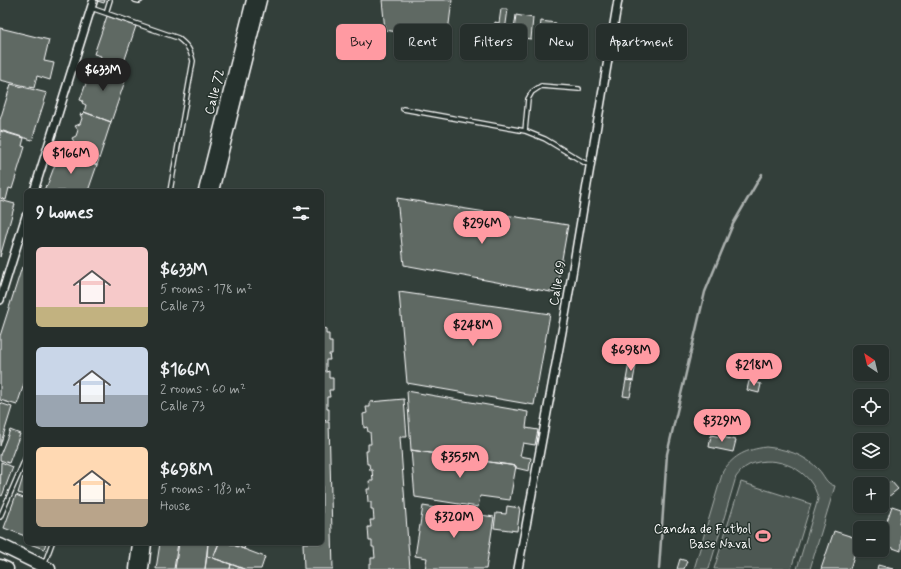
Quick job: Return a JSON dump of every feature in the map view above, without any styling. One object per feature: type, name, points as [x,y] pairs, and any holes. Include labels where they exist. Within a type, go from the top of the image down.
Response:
[{"type":"highway","points":[[0,545],[46,568]]},
{"type":"highway","points":[[0,566],[7,569]]},
{"type":"main road","name":"Calle 72","points":[[205,189],[252,0]]},
{"type":"main road","name":"Calle 72","points":[[214,189],[261,0]]},
{"type":"main road","points":[[135,569],[138,545]]},
{"type":"main road","points":[[143,569],[146,545]]},
{"type":"street","name":"Calle 69","points":[[518,569],[566,310],[618,0]]},
{"type":"street","points":[[35,189],[92,5]]},
{"type":"street","points":[[0,300],[24,222]]},
{"type":"lane","points":[[106,13],[110,0]]},
{"type":"lane","points":[[135,0],[142,0]]},
{"type":"lane","points":[[92,5],[106,13],[178,38],[187,45],[191,52],[193,61],[170,189]]},
{"type":"lane","points":[[525,131],[528,99],[532,92],[541,86],[579,89]]},
{"type":"lane","points":[[403,109],[525,131],[545,139],[585,163],[591,164]]},
{"type":"lane","points":[[0,517],[24,462]]},
{"type":"lane","points":[[46,568],[52,545]]},
{"type":"shaded area","points":[[766,447],[780,449],[800,456],[813,464],[827,481],[835,486],[810,569],[797,569],[818,499],[815,489],[801,472],[781,463],[770,461],[749,465],[736,477],[709,569],[694,569],[723,471],[732,460],[747,451]]},
{"type":"shaded area","name":"Cancha de Futbol Base Naval","points":[[741,482],[811,504],[791,569],[714,569]]},
{"type":"building","points":[[97,0],[105,0],[104,3]]},
{"type":"building","points":[[382,0],[452,0],[449,24],[394,24],[394,31],[386,30],[386,24],[384,24]]},
{"type":"building","points":[[501,9],[508,9],[506,24],[495,24],[495,22],[499,23]]},
{"type":"building","points":[[516,15],[533,18],[531,39],[527,39],[527,24],[515,24]]},
{"type":"building","points":[[107,16],[136,26],[121,71],[99,63],[101,56],[94,54]]},
{"type":"building","points":[[541,21],[556,23],[556,24],[541,24]]},
{"type":"building","points":[[0,28],[49,40],[44,61],[54,63],[50,80],[37,76],[34,88],[0,80]]},
{"type":"building","points":[[93,64],[127,75],[111,122],[84,112],[86,105],[80,100]]},
{"type":"building","points":[[11,84],[47,93],[32,140],[0,130],[0,120]]},
{"type":"building","points":[[84,112],[111,122],[97,165],[69,155],[70,151],[68,150],[72,148],[74,142],[72,138],[76,136],[78,130],[75,126],[80,124],[82,118],[80,114],[83,115]]},
{"type":"building","points":[[0,131],[24,138],[22,146],[25,147],[12,189],[9,188],[6,200],[0,198]]},
{"type":"building","points":[[62,153],[97,165],[89,189],[45,189],[57,159],[60,159]]},
{"type":"building","points":[[397,198],[568,225],[556,293],[404,265]]},
{"type":"building","points":[[0,200],[15,204],[0,257]]},
{"type":"building","points":[[22,267],[24,268],[24,384],[17,405],[0,400],[0,336]]},
{"type":"building","points":[[399,292],[550,314],[534,405],[407,383]]},
{"type":"building","points":[[324,328],[326,328],[326,334],[329,334],[329,342],[332,342],[332,354],[329,354],[330,360],[326,360],[326,372],[329,371],[329,378],[333,378],[333,390],[329,390],[330,397],[327,397],[329,420],[324,421]]},
{"type":"building","points":[[629,363],[636,364],[633,381],[626,380]]},
{"type":"building","points":[[626,380],[633,381],[630,397],[623,396]]},
{"type":"building","points":[[749,381],[761,384],[759,393],[747,390]]},
{"type":"building","points":[[407,391],[528,412],[526,428],[538,430],[535,445],[523,443],[520,456],[531,458],[529,471],[516,468],[516,466],[411,450]]},
{"type":"building","points":[[404,399],[407,437],[400,437],[410,569],[369,569],[371,558],[375,558],[372,541],[369,541],[368,527],[371,527],[370,520],[374,520],[371,502],[368,502],[367,489],[370,489],[369,481],[373,481],[372,470],[370,470],[369,464],[367,464],[366,451],[368,451],[368,444],[371,444],[370,432],[368,432],[367,427],[364,428],[363,414],[367,413],[366,407],[370,407],[370,402]]},
{"type":"building","points":[[0,403],[12,407],[0,446]]},
{"type":"building","points":[[324,422],[329,422],[333,569],[304,569],[303,545],[324,545]]},
{"type":"building","points":[[10,430],[20,434],[9,463],[0,460],[0,455]]},
{"type":"building","points":[[711,435],[736,440],[733,452],[709,447]]},
{"type":"building","points":[[411,450],[516,466],[510,500],[480,496],[478,507],[415,497]]},
{"type":"building","points":[[1,462],[13,467],[2,496],[0,495]]},
{"type":"building","points":[[23,477],[24,477],[24,494],[18,493]]},
{"type":"building","points":[[891,481],[898,489],[889,496],[889,483]]},
{"type":"building","points":[[16,495],[24,498],[24,536],[4,528]]},
{"type":"building","points":[[423,506],[494,517],[486,569],[425,569],[427,558],[415,556]]},
{"type":"building","points":[[507,506],[520,508],[517,531],[494,528],[496,513],[506,514]]},
{"type":"building","points":[[892,506],[901,509],[899,524],[901,525],[901,551],[889,547],[889,521],[887,521]]},
{"type":"building","points":[[834,531],[853,537],[854,557],[850,569],[821,569]]},
{"type":"building","points":[[33,545],[45,545],[44,549]]},
{"type":"building","points":[[160,545],[178,545],[174,569],[156,569]]},
{"type":"building","points":[[179,545],[208,545],[205,569],[175,569]]},
{"type":"building","points":[[208,545],[218,545],[213,558],[207,556]]},
{"type":"building","points":[[218,545],[233,545],[265,557],[261,569],[244,569],[213,558]]},
{"type":"building","points":[[233,545],[245,545],[244,549]]},
{"type":"building","points":[[207,556],[231,564],[230,569],[205,569]]},
{"type":"building","points":[[680,559],[687,561],[684,569],[677,569]]},
{"type":"building","points":[[231,564],[244,569],[230,569]]},
{"type":"building","points":[[878,565],[893,569],[877,569]]},
{"type":"waterway","points":[[659,569],[667,454],[705,292],[733,224],[762,174]]},
{"type":"place","name":"Cancha de Futbol Base Naval","points":[[763,536]]}]
